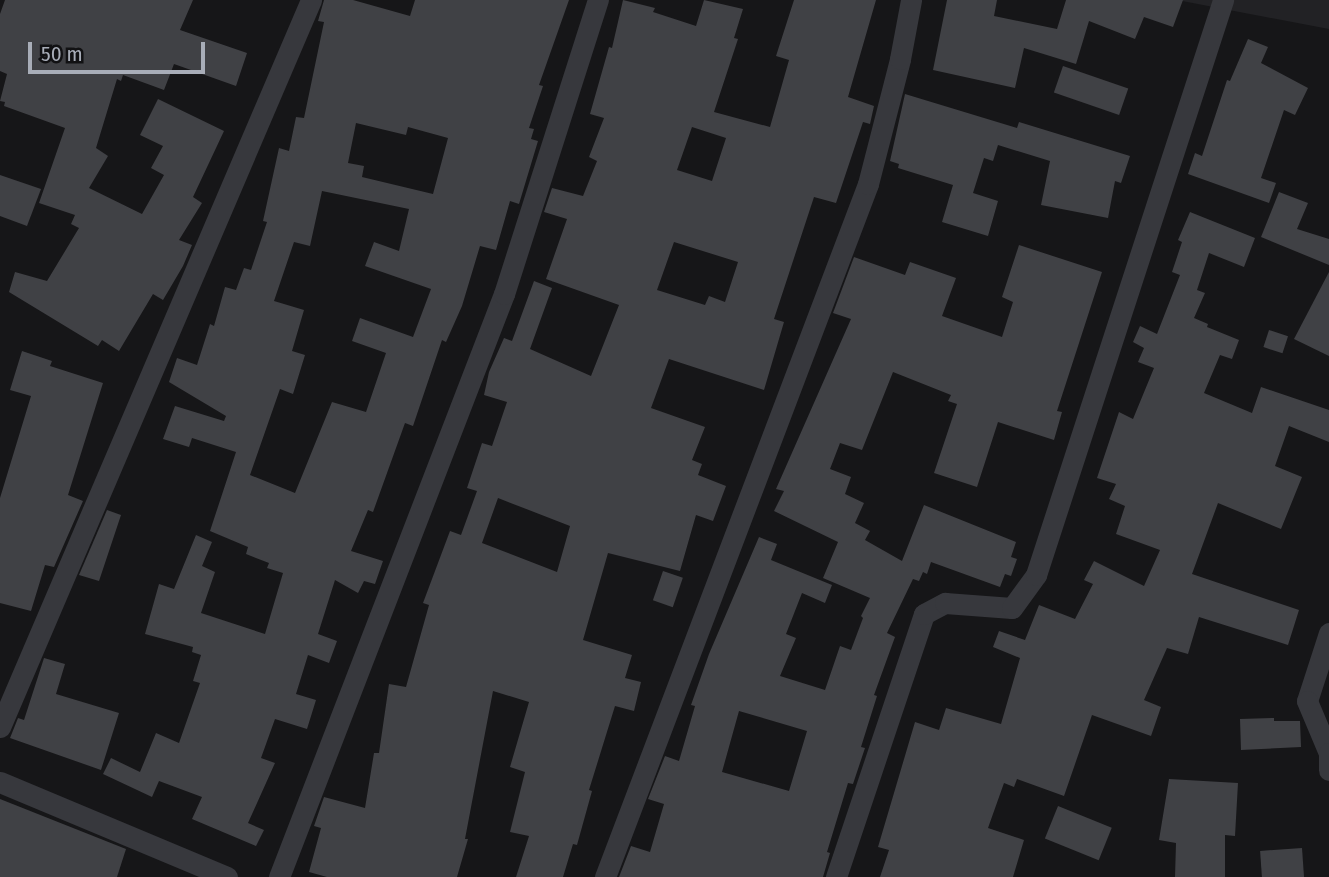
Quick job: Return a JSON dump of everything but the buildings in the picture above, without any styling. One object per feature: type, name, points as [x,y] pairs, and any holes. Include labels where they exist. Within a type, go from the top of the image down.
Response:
[{"type":"street","points":[[0,727],[311,0]]},
{"type":"street","points":[[279,877],[504,294],[598,0]]},
{"type":"street","points":[[605,877],[868,184],[900,60],[911,0]]},
{"type":"street","points":[[836,877],[924,614],[945,603],[1012,608],[1035,575],[1223,0]]},
{"type":"street","points":[[1329,633],[1307,701],[1329,753],[1329,770]]},
{"type":"street","points":[[0,782],[227,877]]},
{"type":"shaded area","points":[[1177,0],[1329,0],[1329,29]]}]
